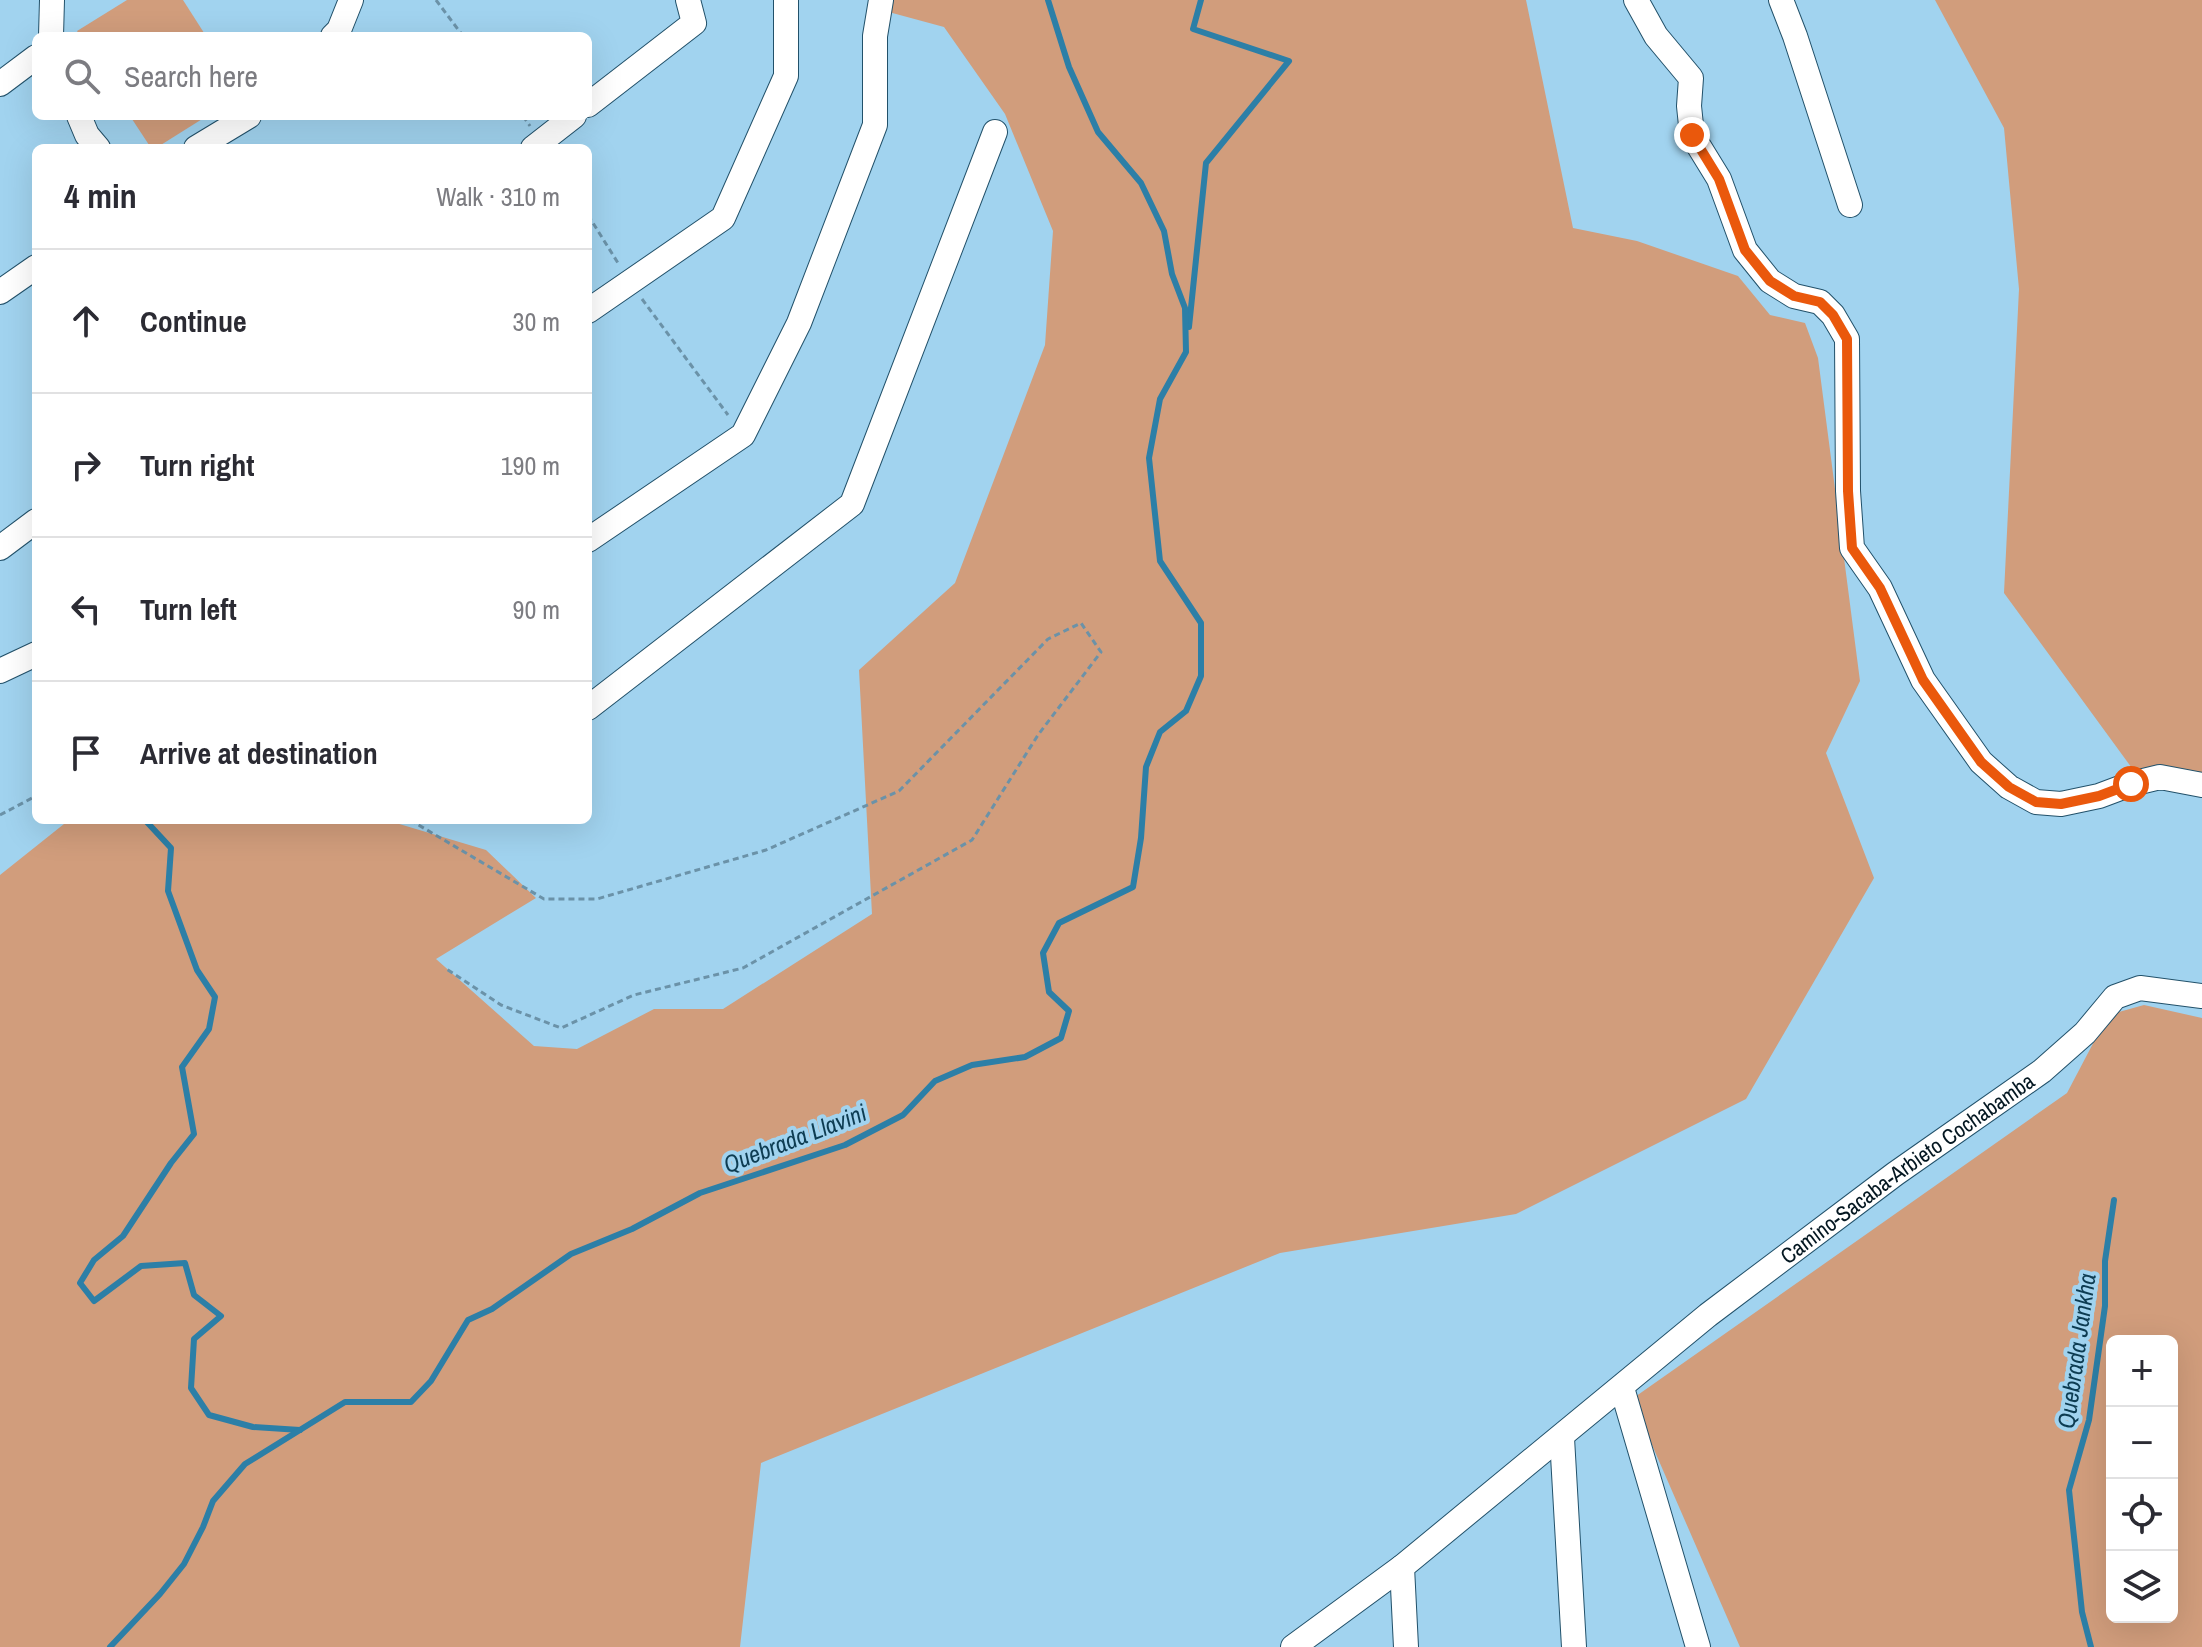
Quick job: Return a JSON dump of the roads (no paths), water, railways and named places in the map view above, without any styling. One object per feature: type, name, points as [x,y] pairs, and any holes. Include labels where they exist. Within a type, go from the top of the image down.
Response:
[{"type":"street","points":[[51,32],[52,0]]},
{"type":"street","points":[[337,32],[351,0]]},
{"type":"street","points":[[592,102],[694,23],[688,0]]},
{"type":"street","points":[[592,308],[723,218],[786,76],[786,0]]},
{"type":"street","points":[[592,537],[743,435],[799,323],[875,125],[875,36],[881,0]]},
{"type":"street","points":[[1636,0],[1656,36],[1691,78],[1689,106],[1692,135],[1719,179],[1745,250],[1770,281],[1794,296],[1820,302],[1833,315],[1847,339],[1848,491],[1852,548],[1880,588],[1923,680],[1981,762],[2009,787],[2036,802],[2061,804],[2160,777],[2202,785]]},
{"type":"street","points":[[1781,0],[1850,205]]},
{"type":"street","points":[[0,84],[32,60]]},
{"type":"street","points":[[81,120],[95,144]]},
{"type":"street","points":[[203,144],[242,120]]},
{"type":"street","points":[[538,144],[569,120]]},
{"type":"street","points":[[592,705],[852,504],[995,132]]},
{"type":"street","points":[[0,292],[32,270]]},
{"type":"street","points":[[0,548],[32,524]]},
{"type":"street","points":[[0,671],[32,656]]},
{"type":"street","name":"Camino-Sacaba-Arbieto Cochabamba","points":[[1293,1647],[1402,1567],[1562,1438],[1689,1330],[1796,1247],[2042,1071],[2085,1033],[2115,997],[2140,988],[2202,996]]},
{"type":"street","points":[[1622,1388],[1698,1647]]},
{"type":"street","points":[[1562,1438],[1574,1647]]},
{"type":"street","points":[[1402,1567],[1406,1647]]},
{"type":"waterway","name":"Quebrada Llavini","points":[[110,1647],[184,1564],[213,1501],[245,1464],[345,1402],[411,1402],[431,1381],[468,1320],[492,1309],[571,1254],[632,1229],[700,1193],[845,1145],[903,1115],[935,1081],[972,1065],[1025,1057],[1061,1038],[1069,1011],[1049,992],[1043,953],[1059,923],[1133,887],[1141,838],[1146,767],[1160,732],[1186,711],[1201,676],[1201,623],[1160,561],[1149,458],[1160,399],[1186,352],[1185,308],[1172,274],[1164,231],[1141,183],[1098,132],[1069,67],[1048,0]]},
{"type":"waterway","points":[[1189,327],[1206,163],[1289,61],[1193,29],[1201,0]]},
{"type":"waterway","points":[[149,824],[171,848],[168,891],[197,970],[215,997],[209,1029],[182,1067],[194,1134],[123,1236],[94,1260],[80,1283],[94,1301],[141,1266],[185,1263],[194,1295],[221,1316],[194,1339],[191,1388],[209,1415],[253,1427],[300,1430]]},
{"type":"waterway","name":"Quebrada Jankha","points":[[2091,1647],[2082,1612],[2069,1490],[2089,1420],[2105,1306],[2105,1261],[2114,1200]]}]
